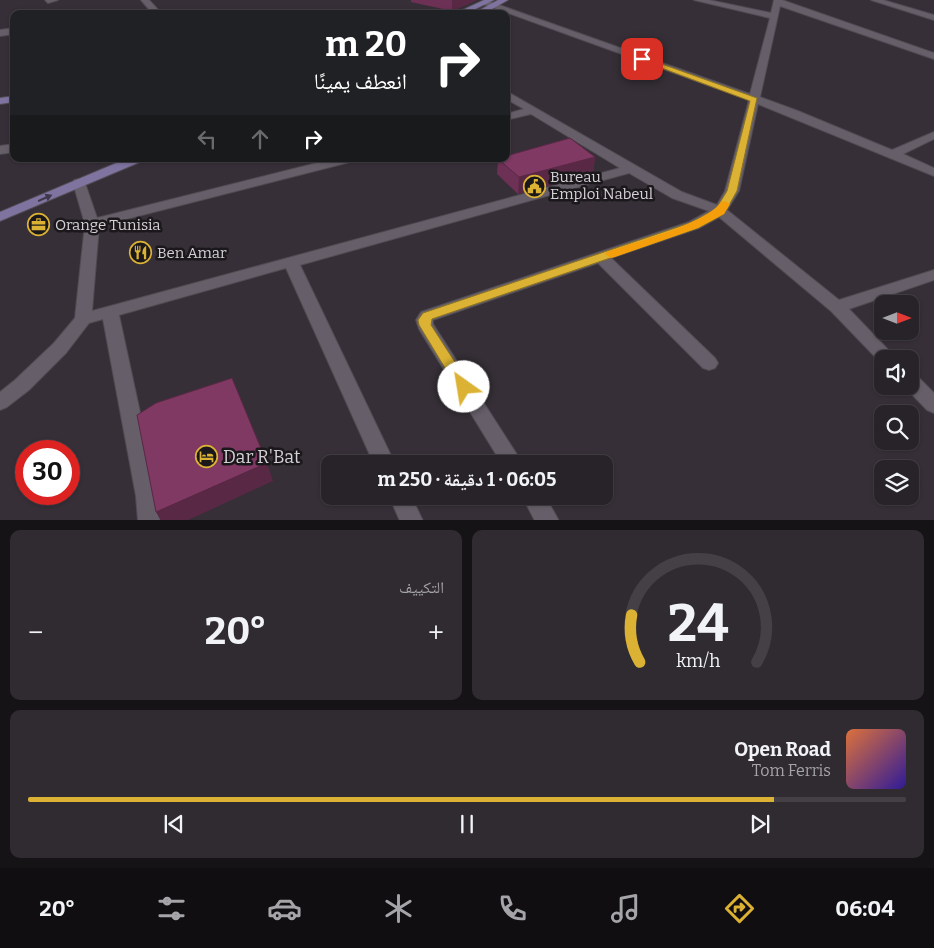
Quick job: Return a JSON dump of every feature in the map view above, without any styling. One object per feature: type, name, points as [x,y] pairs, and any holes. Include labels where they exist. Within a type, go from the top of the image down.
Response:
[{"type":"main road","points":[[469,10],[490,2],[504,0]]},
{"type":"main road","points":[[0,217],[129,162]]},
{"type":"street","points":[[145,0],[154,10]]},
{"type":"street","points":[[698,0],[774,16]]},
{"type":"street","points":[[875,0],[934,18]]},
{"type":"street","points":[[507,455],[425,325],[424,320],[427,316],[694,225],[720,211],[732,191],[778,1],[934,56]]},
{"type":"street","points":[[490,2],[754,100],[794,113],[934,172]]},
{"type":"street","points":[[510,96],[630,169],[677,195],[720,211],[837,307],[879,350]]},
{"type":"street","points":[[510,116],[533,110]]},
{"type":"street","points":[[894,154],[934,135]]},
{"type":"street","points":[[92,224],[334,162]]},
{"type":"street","points":[[83,320],[630,169]]},
{"type":"street","points":[[0,402],[22,385],[60,348],[83,320],[92,224],[79,183]]},
{"type":"street","points":[[602,257],[709,363]]},
{"type":"street","points":[[291,262],[381,455]]},
{"type":"street","points":[[837,307],[934,275]]},
{"type":"street","points":[[110,312],[147,496],[148,520]]},
{"type":"street","points":[[919,390],[934,405]]},
{"type":"street","points":[[404,505],[412,520]]},
{"type":"street","points":[[539,505],[548,520]]},
{"type":"building","points":[[570,138],[595,157],[519,177],[502,162],[510,162],[510,155]]},
{"type":"building","name":"Dar R'Bat","points":[[232,378],[267,463],[156,512],[137,415],[156,403]]},
{"type":"slow traffic","points":[[611,254],[694,225],[720,211],[725,204]]},
{"type":"place","name":"Bureau Emploi Nabeul","points":[[534,186]]},
{"type":"place","name":"Orange Tunisia","points":[[39,225]]},
{"type":"place","name":"Ben Amar","points":[[141,253]]},
{"type":"place","name":"Dar R'Bat","points":[[207,457]]},
{"type":"route","points":[[464,387],[425,325],[424,320],[427,316],[694,225],[720,211],[732,191],[754,100],[642,59]]}]
